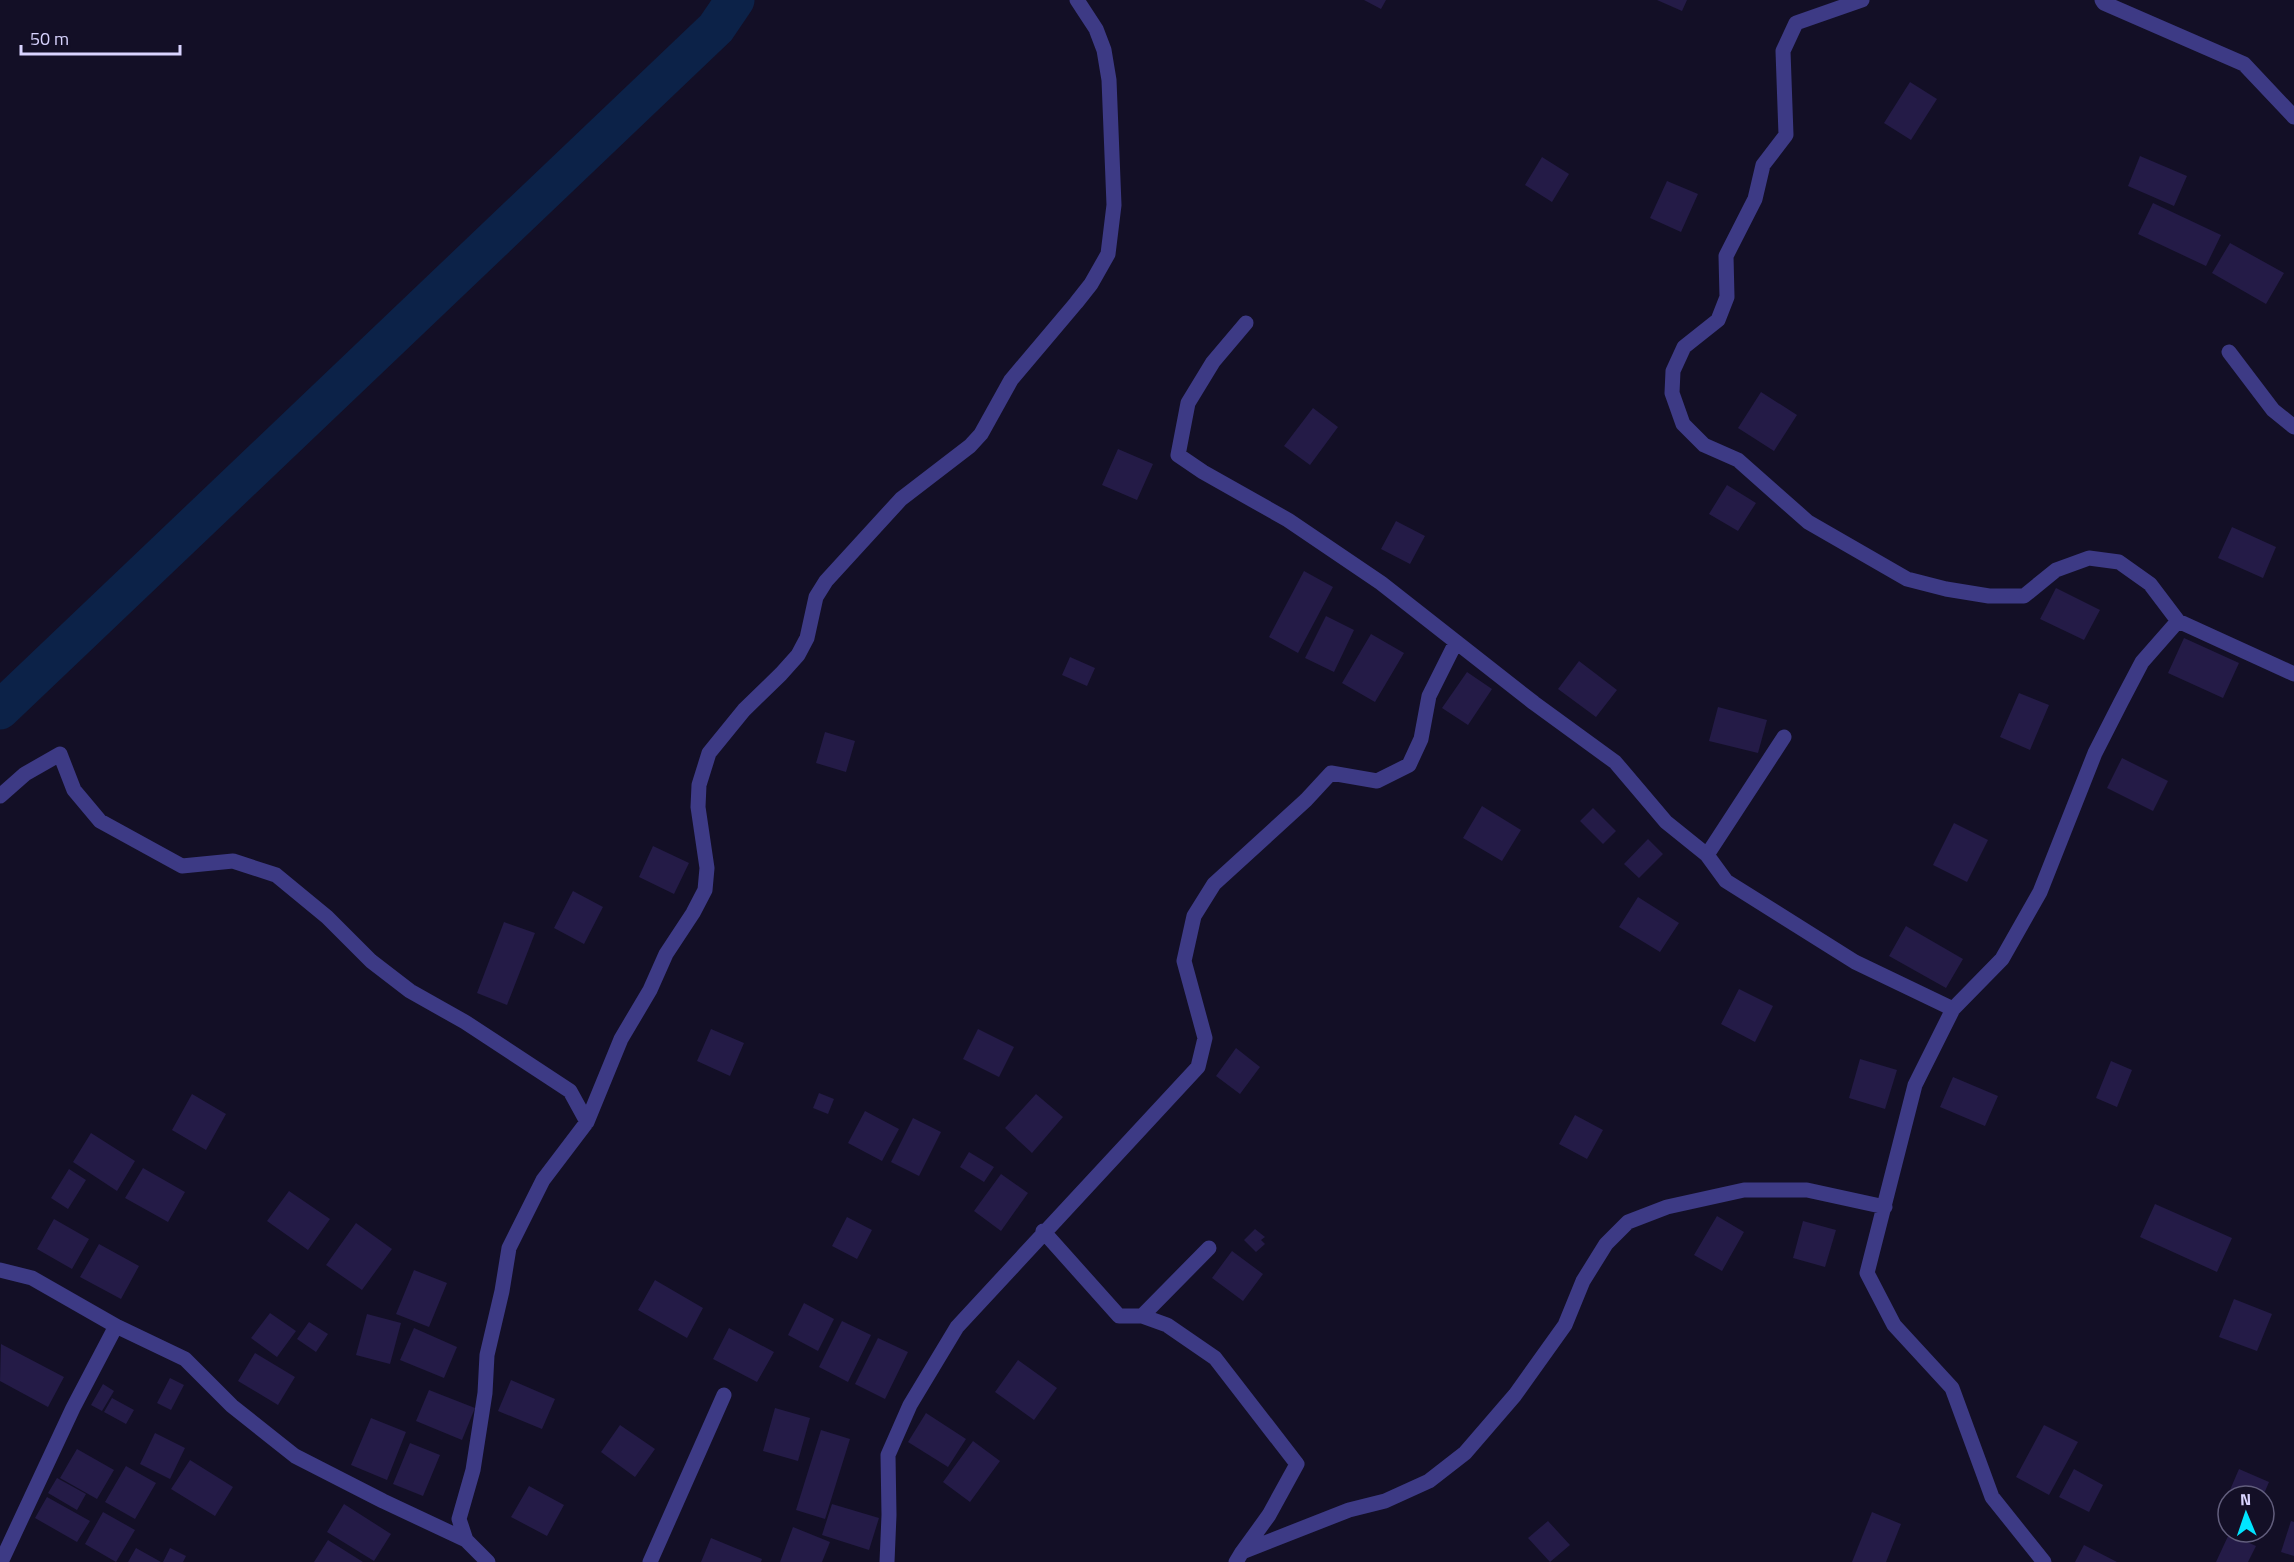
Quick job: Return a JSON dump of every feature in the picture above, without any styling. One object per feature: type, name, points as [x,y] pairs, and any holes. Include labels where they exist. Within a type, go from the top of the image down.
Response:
[{"type":"street","points":[[466,1540],[459,1519],[473,1470],[485,1393],[487,1355],[502,1291],[508,1248],[543,1180],[587,1122],[621,1038],[650,990],[666,954],[705,890],[707,868],[698,807],[699,785],[709,753],[744,710],[798,654],[807,638],[816,597],[826,581],[901,499],[970,446],[981,434],[1011,380],[1081,297],[1108,254],[1114,205],[1109,80],[1104,50],[1096,29],[1077,0]]},
{"type":"street","points":[[1862,0],[1796,23],[1783,51],[1786,135],[1763,165],[1755,200],[1726,256],[1727,297],[1718,320],[1684,347],[1673,371],[1672,393],[1683,424],[1704,446],[1737,460],[1808,522],[1907,579],[1989,596],[2024,596],[2056,570],[2089,558],[2119,562],[2150,584],[2178,621],[2294,674]]},
{"type":"street","points":[[2102,0],[2104,3],[2244,64],[2294,117]]},
{"type":"street","points":[[1246,323],[1213,362],[1188,403],[1178,455],[1203,472],[1288,520],[1381,583],[1534,703],[1615,762],[1666,822],[1707,855],[1725,881],[1856,962],[1953,1009]]},
{"type":"street","points":[[2229,352],[2273,410],[2294,427]]},
{"type":"street","points":[[2044,1562],[1992,1497],[1952,1388],[1894,1325],[1867,1273],[1915,1085],[1953,1009],[2002,959],[2040,892],[2095,753],[2142,662],[2178,621]]},
{"type":"street","points":[[887,1562],[888,1455],[910,1405],[957,1327],[1198,1067],[1205,1038],[1184,961],[1194,915],[1214,884],[1306,800],[1331,773],[1377,781],[1409,765],[1421,739],[1429,696],[1456,642]]},
{"type":"street","points":[[1707,855],[1784,737]]},
{"type":"street","points":[[0,796],[25,774],[60,754],[74,790],[100,821],[182,866],[233,861],[276,875],[327,917],[371,961],[410,991],[465,1022],[570,1091],[587,1122]]},
{"type":"street","points":[[1239,1557],[1348,1509],[1394,1497],[1429,1481],[1465,1453],[1515,1395],[1565,1325],[1582,1281],[1606,1244],[1628,1222],[1667,1207],[1744,1190],[1807,1190],[1885,1207]]},
{"type":"street","points":[[1044,1231],[1119,1316],[1142,1316],[1167,1325],[1215,1358],[1298,1464],[1269,1515],[1239,1557]]},
{"type":"street","points":[[1142,1316],[1209,1248]]},
{"type":"street","points":[[0,1270],[32,1278],[116,1326],[185,1359],[232,1406],[295,1456],[466,1540],[488,1562]]},
{"type":"street","points":[[1,1562],[73,1408],[116,1326]]},
{"type":"street","points":[[650,1562],[724,1395]]},
{"type":"building","points":[[1364,0],[1386,0],[1381,9]]},
{"type":"building","points":[[1657,0],[1687,0],[1682,11]]},
{"type":"building","points":[[1910,82],[1937,99],[1911,140],[1884,123]]},
{"type":"building","points":[[2140,156],[2187,176],[2174,206],[2128,186]]},
{"type":"building","points":[[1542,157],[1569,174],[1552,202],[1525,185]]},
{"type":"building","points":[[1667,181],[1698,194],[1681,232],[1650,218]]},
{"type":"building","points":[[2153,203],[2221,235],[2206,266],[2138,234]]},
{"type":"building","points":[[2230,243],[2284,273],[2266,304],[2212,273]]},
{"type":"building","points":[[1761,392],[1797,415],[1774,451],[1738,428]]},
{"type":"building","points":[[1313,408],[1338,427],[1310,465],[1284,446]]},
{"type":"building","points":[[1118,449],[1153,464],[1137,500],[1102,485]]},
{"type":"building","points":[[1727,485],[1756,503],[1738,531],[1709,514]]},
{"type":"building","points":[[1396,521],[1425,536],[1410,564],[1381,549]]},
{"type":"building","points":[[2232,527],[2276,547],[2263,578],[2218,558]]},
{"type":"building","points":[[1304,571],[1333,587],[1298,653],[1269,637]]},
{"type":"building","points":[[2056,588],[2100,610],[2084,640],[2040,619]]},
{"type":"building","points":[[1326,616],[1354,630],[1334,672],[1305,658]]},
{"type":"building","points":[[1371,634],[1404,653],[1375,702],[1342,683]]},
{"type":"building","points":[[2184,638],[2239,663],[2223,698],[2168,673]]},
{"type":"building","points":[[1070,657],[1095,668],[1087,686],[1062,675]]},
{"type":"building","points":[[1579,661],[1617,690],[1596,717],[1558,689]]},
{"type":"building","points":[[1467,672],[1492,689],[1468,725],[1442,708]]},
{"type":"building","points":[[2019,693],[2049,705],[2030,750],[2000,737]]},
{"type":"building","points":[[1718,707],[1767,720],[1758,753],[1709,741]]},
{"type":"building","points":[[825,732],[855,741],[846,772],[816,763]]},
{"type":"building","points":[[2122,758],[2168,781],[2153,811],[2107,788]]},
{"type":"building","points":[[1482,806],[1521,830],[1502,861],[1463,838]]},
{"type":"building","points":[[1593,808],[1616,831],[1603,844],[1580,821]]},
{"type":"building","points":[[1954,823],[1988,840],[1967,882],[1933,865]]},
{"type":"building","points":[[1648,839],[1663,854],[1639,878],[1624,864]]},
{"type":"building","points":[[653,846],[689,863],[674,894],[639,877]]},
{"type":"building","points":[[573,891],[603,907],[584,944],[554,928]]},
{"type":"building","points":[[1638,897],[1679,923],[1660,952],[1619,927]]},
{"type":"building","points":[[504,922],[535,933],[507,1005],[477,993]]},
{"type":"building","points":[[1906,926],[1963,959],[1946,988],[1889,956]]},
{"type":"building","points":[[1739,989],[1773,1006],[1755,1042],[1721,1024]]},
{"type":"building","points":[[711,1029],[744,1043],[730,1076],[697,1061]]},
{"type":"building","points":[[978,1029],[1014,1047],[999,1077],[963,1059]]},
{"type":"building","points":[[1236,1048],[1260,1067],[1240,1094],[1216,1076]]},
{"type":"building","points":[[1860,1059],[1897,1070],[1885,1109],[1849,1098]]},
{"type":"building","points":[[2111,1061],[2132,1070],[2117,1107],[2096,1098]]},
{"type":"building","points":[[1953,1077],[1998,1096],[1985,1126],[1940,1107]]},
{"type":"building","points":[[819,1093],[834,1099],[828,1114],[813,1108]]},
{"type":"building","points":[[192,1094],[226,1114],[206,1150],[172,1130]]},
{"type":"building","points":[[1036,1094],[1063,1117],[1032,1153],[1005,1128]]},
{"type":"building","points":[[865,1111],[899,1129],[882,1161],[848,1143]]},
{"type":"building","points":[[1575,1115],[1603,1130],[1587,1159],[1559,1144]]},
{"type":"building","points":[[913,1118],[941,1132],[919,1176],[891,1162]]},
{"type":"building","points":[[91,1133],[135,1161],[117,1191],[73,1162]]},
{"type":"building","points":[[969,1152],[994,1167],[984,1182],[960,1167]]},
{"type":"building","points":[[143,1168],[185,1192],[168,1222],[125,1198]]},
{"type":"building","points":[[69,1169],[86,1180],[68,1209],[51,1198]]},
{"type":"building","points":[[1001,1174],[1028,1193],[1001,1231],[974,1211]]},
{"type":"building","points":[[289,1191],[330,1219],[308,1250],[267,1221]]},
{"type":"building","points":[[2155,1204],[2232,1238],[2217,1272],[2140,1237]]},
{"type":"building","points":[[1717,1216],[1744,1232],[1722,1271],[1694,1255]]},
{"type":"building","points":[[847,1217],[872,1230],[857,1259],[832,1246]]},
{"type":"building","points":[[54,1219],[89,1239],[72,1269],[37,1249]]},
{"type":"building","points":[[1803,1221],[1836,1230],[1825,1267],[1793,1258]]},
{"type":"building","points":[[356,1223],[392,1249],[362,1290],[326,1265]]},
{"type":"building","points":[[1255,1229],[1265,1237],[1261,1240],[1265,1244],[1256,1252],[1244,1240]]},
{"type":"building","points":[[99,1244],[139,1266],[121,1299],[80,1277]]},
{"type":"building","points":[[1232,1251],[1263,1274],[1243,1301],[1212,1278]]},
{"type":"building","points":[[414,1270],[447,1283],[429,1327],[396,1314]]},
{"type":"building","points":[[655,1280],[703,1308],[687,1338],[638,1310]]},
{"type":"building","points":[[2234,1299],[2272,1314],[2257,1351],[2219,1337]]},
{"type":"building","points":[[804,1303],[834,1319],[818,1351],[788,1335]]},
{"type":"building","points":[[270,1313],[296,1331],[277,1357],[251,1338]]},
{"type":"building","points":[[367,1314],[401,1323],[390,1364],[356,1355]]},
{"type":"building","points":[[842,1321],[871,1335],[848,1382],[819,1367]]},
{"type":"building","points":[[309,1322],[328,1334],[316,1352],[297,1339]]},
{"type":"building","points":[[414,1328],[457,1347],[444,1378],[400,1360]]},
{"type":"building","points":[[729,1328],[774,1352],[757,1382],[713,1359]]},
{"type":"building","points":[[878,1338],[908,1352],[885,1399],[855,1384]]},
{"type":"building","points":[[1,1344],[64,1377],[48,1407],[0,1381]]},
{"type":"building","points":[[255,1353],[295,1377],[278,1405],[238,1381]]},
{"type":"building","points":[[1018,1360],[1057,1388],[1034,1420],[995,1392]]},
{"type":"building","points":[[170,1378],[184,1385],[171,1410],[157,1403]]},
{"type":"building","points":[[511,1380],[555,1399],[542,1429],[498,1411]]},
{"type":"building","points":[[103,1384],[114,1391],[102,1411],[91,1405]]},
{"type":"building","points":[[429,1390],[475,1408],[462,1440],[416,1421]]},
{"type":"building","points":[[112,1398],[134,1410],[126,1424],[104,1412]]},
{"type":"building","points":[[775,1408],[810,1418],[798,1461],[763,1451]]},
{"type":"building","points":[[926,1413],[966,1439],[948,1467],[908,1442]]},
{"type":"building","points":[[371,1418],[406,1432],[387,1480],[351,1465]]},
{"type":"building","points":[[620,1425],[655,1449],[635,1477],[601,1452]]},
{"type":"building","points":[[2044,1425],[2078,1442],[2049,1495],[2016,1477]]},
{"type":"building","points":[[821,1430],[850,1439],[825,1519],[796,1510]]},
{"type":"building","points":[[155,1433],[185,1448],[170,1479],[140,1464]]},
{"type":"building","points":[[973,1441],[1000,1461],[970,1502],[943,1482]]},
{"type":"building","points":[[410,1443],[440,1455],[423,1496],[393,1484]]},
{"type":"building","points":[[77,1449],[114,1470],[97,1499],[60,1478]]},
{"type":"building","points":[[190,1460],[233,1487],[215,1516],[171,1489]]},
{"type":"building","points":[[126,1466],[156,1483],[135,1519],[105,1502]]},
{"type":"building","points":[[2074,1469],[2103,1485],[2089,1512],[2059,1497]]},
{"type":"building","points":[[2239,1469],[2269,1482],[2268,1484],[2233,1484]]},
{"type":"building","points":[[57,1478],[86,1494],[77,1510],[48,1493]]},
{"type":"building","points":[[529,1486],[564,1505],[547,1536],[511,1517]]},
{"type":"building","points":[[47,1497],[90,1521],[77,1542],[35,1518]]},
{"type":"building","points":[[344,1504],[391,1534],[374,1561],[327,1532]]},
{"type":"building","points":[[832,1504],[879,1518],[869,1550],[822,1535]]},
{"type":"building","points":[[103,1512],[135,1530],[116,1562],[85,1544]]},
{"type":"building","points":[[1872,1512],[1901,1524],[1886,1562],[1852,1562]]},
{"type":"building","points":[[1548,1521],[1570,1545],[1550,1562],[1528,1538]]},
{"type":"building","points":[[2291,1521],[2294,1522],[2294,1556],[2281,1552]]},
{"type":"building","points":[[793,1527],[830,1542],[822,1562],[780,1562]]},
{"type":"building","points":[[711,1538],[762,1559],[761,1562],[701,1562]]},
{"type":"building","points":[[328,1540],[363,1562],[314,1562]]},
{"type":"building","points":[[2224,1544],[2256,1546],[2248,1562],[2216,1562]]},
{"type":"building","points":[[2084,1545],[2117,1562],[2075,1562]]},
{"type":"building","points":[[136,1548],[161,1562],[128,1562]]},
{"type":"building","points":[[170,1548],[186,1556],[183,1562],[163,1562]]},
{"type":"waterway","points":[[0,710],[716,28],[735,0]]}]
